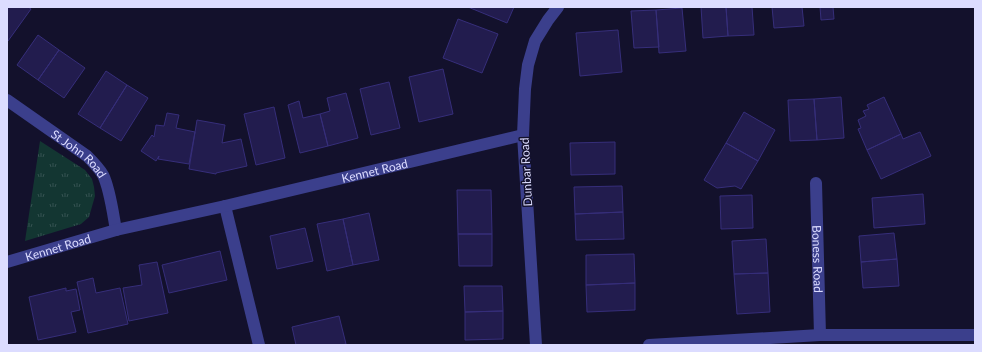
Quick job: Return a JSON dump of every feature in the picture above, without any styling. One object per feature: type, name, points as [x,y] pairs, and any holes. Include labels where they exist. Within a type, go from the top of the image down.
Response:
[{"type":"street","name":"Dunbar Road","points":[[536,345],[524,135],[525,89],[528,65],[535,41],[558,7]]},
{"type":"street","name":"St John Road","points":[[7,100],[87,156],[96,165],[103,176],[107,187],[116,230]]},
{"type":"street","name":"Kennet Road","points":[[7,262],[116,230],[225,206],[524,135]]},
{"type":"street","name":"Boness Road","points":[[816,183],[820,335]]},
{"type":"street","points":[[225,206],[259,345]]},
{"type":"street","points":[[649,345],[820,335],[975,335]]},
{"type":"green space","points":[[40,141],[85,170],[92,179],[95,196],[89,217],[81,224],[25,241]]},
{"type":"building","points":[[7,7],[28,7],[31,9],[8,41],[7,40]]},
{"type":"building","points":[[468,7],[514,7],[507,23]]},
{"type":"building","points":[[701,7],[726,7],[728,36],[703,38]]},
{"type":"building","points":[[726,7],[752,7],[754,35],[728,36]]},
{"type":"building","points":[[772,7],[802,7],[804,26],[774,28]]},
{"type":"building","points":[[820,7],[833,7],[834,19],[821,20]]},
{"type":"building","points":[[682,8],[686,51],[659,53],[656,10]]},
{"type":"building","points":[[656,10],[659,47],[634,48],[631,11]]},
{"type":"building","points":[[458,19],[498,34],[482,73],[443,58]]},
{"type":"building","points":[[618,30],[622,72],[580,76],[576,33]]},
{"type":"building","points":[[38,35],[59,50],[38,80],[17,65]]},
{"type":"building","points":[[59,50],[85,68],[64,98],[38,80]]},
{"type":"building","points":[[443,69],[453,114],[419,122],[409,77]]},
{"type":"building","points":[[106,71],[127,85],[100,128],[78,114]]},
{"type":"building","points":[[389,82],[400,128],[371,135],[360,89]]},
{"type":"building","points":[[127,85],[148,98],[121,141],[100,128]]},
{"type":"building","points":[[346,93],[358,138],[328,146],[320,114],[330,111],[327,98]]},
{"type":"building","points":[[841,97],[844,138],[817,140],[814,99]]},
{"type":"building","points":[[884,97],[901,134],[867,150],[858,129],[861,128],[858,120],[866,116],[863,111],[869,109],[867,105]]},
{"type":"building","points":[[814,99],[817,140],[790,141],[788,100]]},
{"type":"building","points":[[299,101],[303,118],[320,114],[328,146],[300,153],[288,105]]},
{"type":"building","points":[[274,107],[285,158],[256,165],[244,114]]},
{"type":"building","points":[[744,112],[775,130],[758,161],[726,143]]},
{"type":"building","points":[[167,113],[179,115],[176,128],[195,132],[189,164],[158,159],[159,156],[156,161],[141,151],[152,135],[154,137],[156,125],[164,126]]},
{"type":"building","points":[[197,120],[225,125],[222,143],[241,139],[247,166],[216,174],[189,169]]},
{"type":"building","points":[[920,132],[931,156],[881,179],[867,150],[901,134],[903,139]]},
{"type":"building","points":[[615,142],[615,174],[571,175],[570,143]]},
{"type":"building","points":[[726,143],[758,161],[741,189],[735,186],[717,188],[704,180]]},
{"type":"building","points":[[622,186],[623,212],[575,214],[574,187]]},
{"type":"building","points":[[457,190],[491,190],[492,234],[458,234]]},
{"type":"building","points":[[923,194],[925,224],[874,228],[872,198]]},
{"type":"building","points":[[752,195],[753,228],[721,229],[720,196]]},
{"type":"building","points":[[623,212],[624,239],[576,240],[575,214]]},
{"type":"building","points":[[369,213],[379,260],[353,265],[343,219]]},
{"type":"building","points":[[343,219],[353,265],[327,271],[317,224]]},
{"type":"building","points":[[305,228],[313,261],[277,269],[270,236]]},
{"type":"building","points":[[894,233],[897,259],[861,262],[859,236]]},
{"type":"building","points":[[458,234],[492,234],[492,266],[459,266]]},
{"type":"building","points":[[766,239],[768,273],[734,274],[732,241]]},
{"type":"building","points":[[220,251],[227,280],[169,293],[162,265]]},
{"type":"building","points":[[634,254],[635,283],[586,285],[586,255]]},
{"type":"building","points":[[897,259],[899,286],[863,288],[861,262]]},
{"type":"building","points":[[157,262],[168,313],[129,321],[123,288],[142,285],[139,265]]},
{"type":"building","points":[[768,273],[770,312],[737,314],[734,274]]},
{"type":"building","points":[[93,278],[96,293],[120,288],[128,324],[88,333],[77,282]]},
{"type":"building","points":[[635,283],[635,310],[587,312],[586,285]]},
{"type":"building","points":[[464,286],[502,286],[503,311],[465,312]]},
{"type":"building","points":[[66,288],[66,291],[76,289],[80,310],[71,312],[76,332],[38,340],[29,297]]},
{"type":"building","points":[[503,311],[503,339],[465,340],[465,312]]},
{"type":"building","points":[[339,316],[346,344],[296,345],[292,327]]}]
